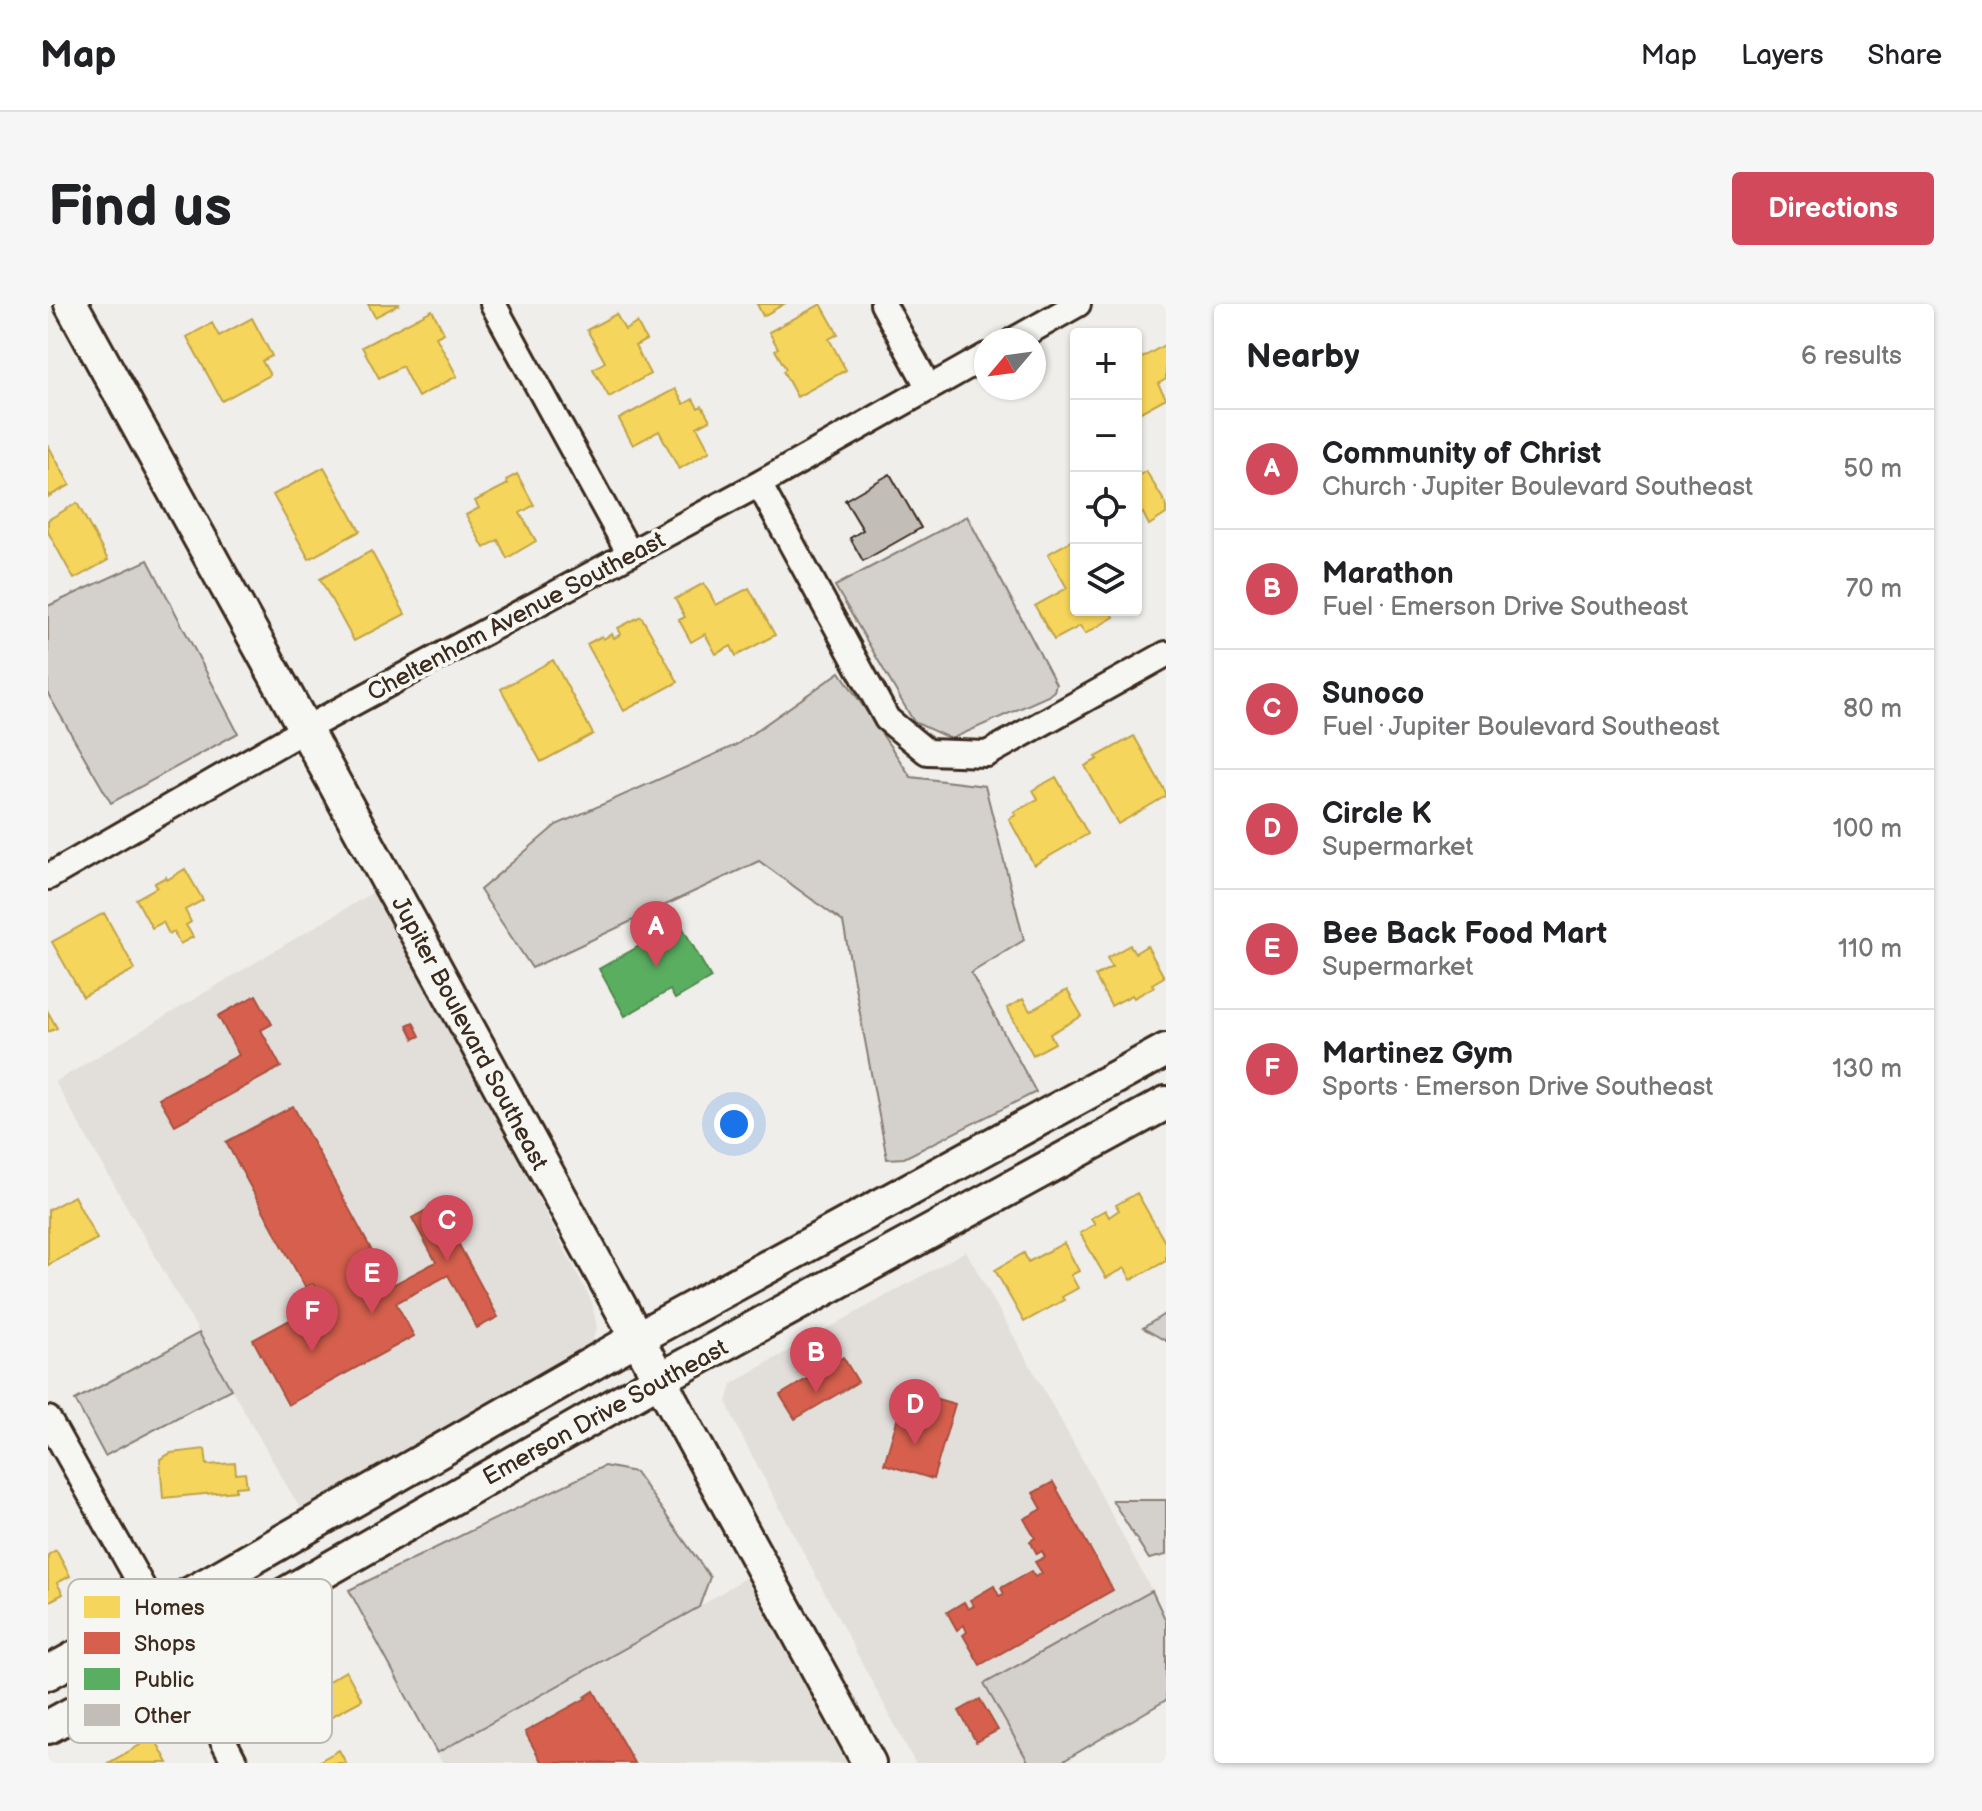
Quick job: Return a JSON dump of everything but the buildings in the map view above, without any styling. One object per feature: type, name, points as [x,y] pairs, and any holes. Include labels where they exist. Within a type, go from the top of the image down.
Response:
[{"type":"street","name":"Jupiter Boulevard Southeast","points":[[71,304],[869,1763]]},
{"type":"street","points":[[493,304],[630,554]]},
{"type":"street","points":[[883,304],[929,388]]},
{"type":"street","points":[[1035,328],[1078,304]]},
{"type":"street","name":"Cheltenham Avenue Southeast","points":[[48,877],[305,729],[759,484],[974,363]]},
{"type":"street","points":[[759,484],[887,719],[927,752],[987,754],[1166,654]]},
{"type":"street","name":"Emerson Drive Southeast","points":[[216,1579],[637,1338],[1166,1050]]},
{"type":"street","name":"Emerson Drive Southeast","points":[[311,1579],[660,1379],[1166,1103]]},
{"type":"street","points":[[48,1419],[138,1579]]},
{"type":"street","name":"Emerson Drive Southeast","points":[[48,1673],[68,1662]]},
{"type":"street","name":"Emerson Drive Southeast","points":[[48,1727],[68,1716]]},
{"type":"street","points":[[225,1743],[235,1763]]},
{"type":"shaded area","points":[[967,516],[1056,684],[1048,696],[951,739],[914,722],[835,586]]},
{"type":"shaded area","points":[[148,560],[238,733],[111,803],[48,694],[48,606]]},
{"type":"shaded area","points":[[840,672],[911,777],[985,786],[1024,940],[971,973],[1036,1092],[904,1158],[887,1159],[843,922],[759,861],[532,968],[480,890],[556,825],[736,745]]},
{"type":"shaded area","points":[[375,891],[592,1302],[597,1328],[589,1351],[302,1512],[55,1082]]},
{"type":"shaded area","points":[[966,1251],[1152,1591],[985,1684],[1029,1763],[915,1763],[727,1403],[732,1384]]},
{"type":"shaded area","points":[[1166,1313],[1166,1341],[1143,1328]]},
{"type":"shaded area","points":[[199,1333],[231,1389],[105,1456],[75,1400]]},
{"type":"shaded area","points":[[604,1466],[635,1472],[710,1577],[699,1607],[437,1753],[349,1590]]},
{"type":"shaded area","points":[[1112,1500],[1166,1500],[1166,1555],[1149,1559]]},
{"type":"shaded area","points":[[746,1577],[850,1763],[442,1763],[437,1753],[699,1607]]},
{"type":"shaded area","points":[[1152,1591],[1166,1621],[1166,1700],[1060,1763],[1029,1763],[984,1684]]},
{"type":"place","name":"Community of Christ","points":[[656,967]]},
{"type":"place","name":"Sunoco","points":[[447,1261]]},
{"type":"place","name":"Bee Back Food Mart","points":[[372,1314]]},
{"type":"place","name":"Martinez Gym","points":[[312,1352]]},
{"type":"place","name":"Marathon","points":[[816,1393]]},
{"type":"place","name":"Circle K","points":[[915,1445]]}]
